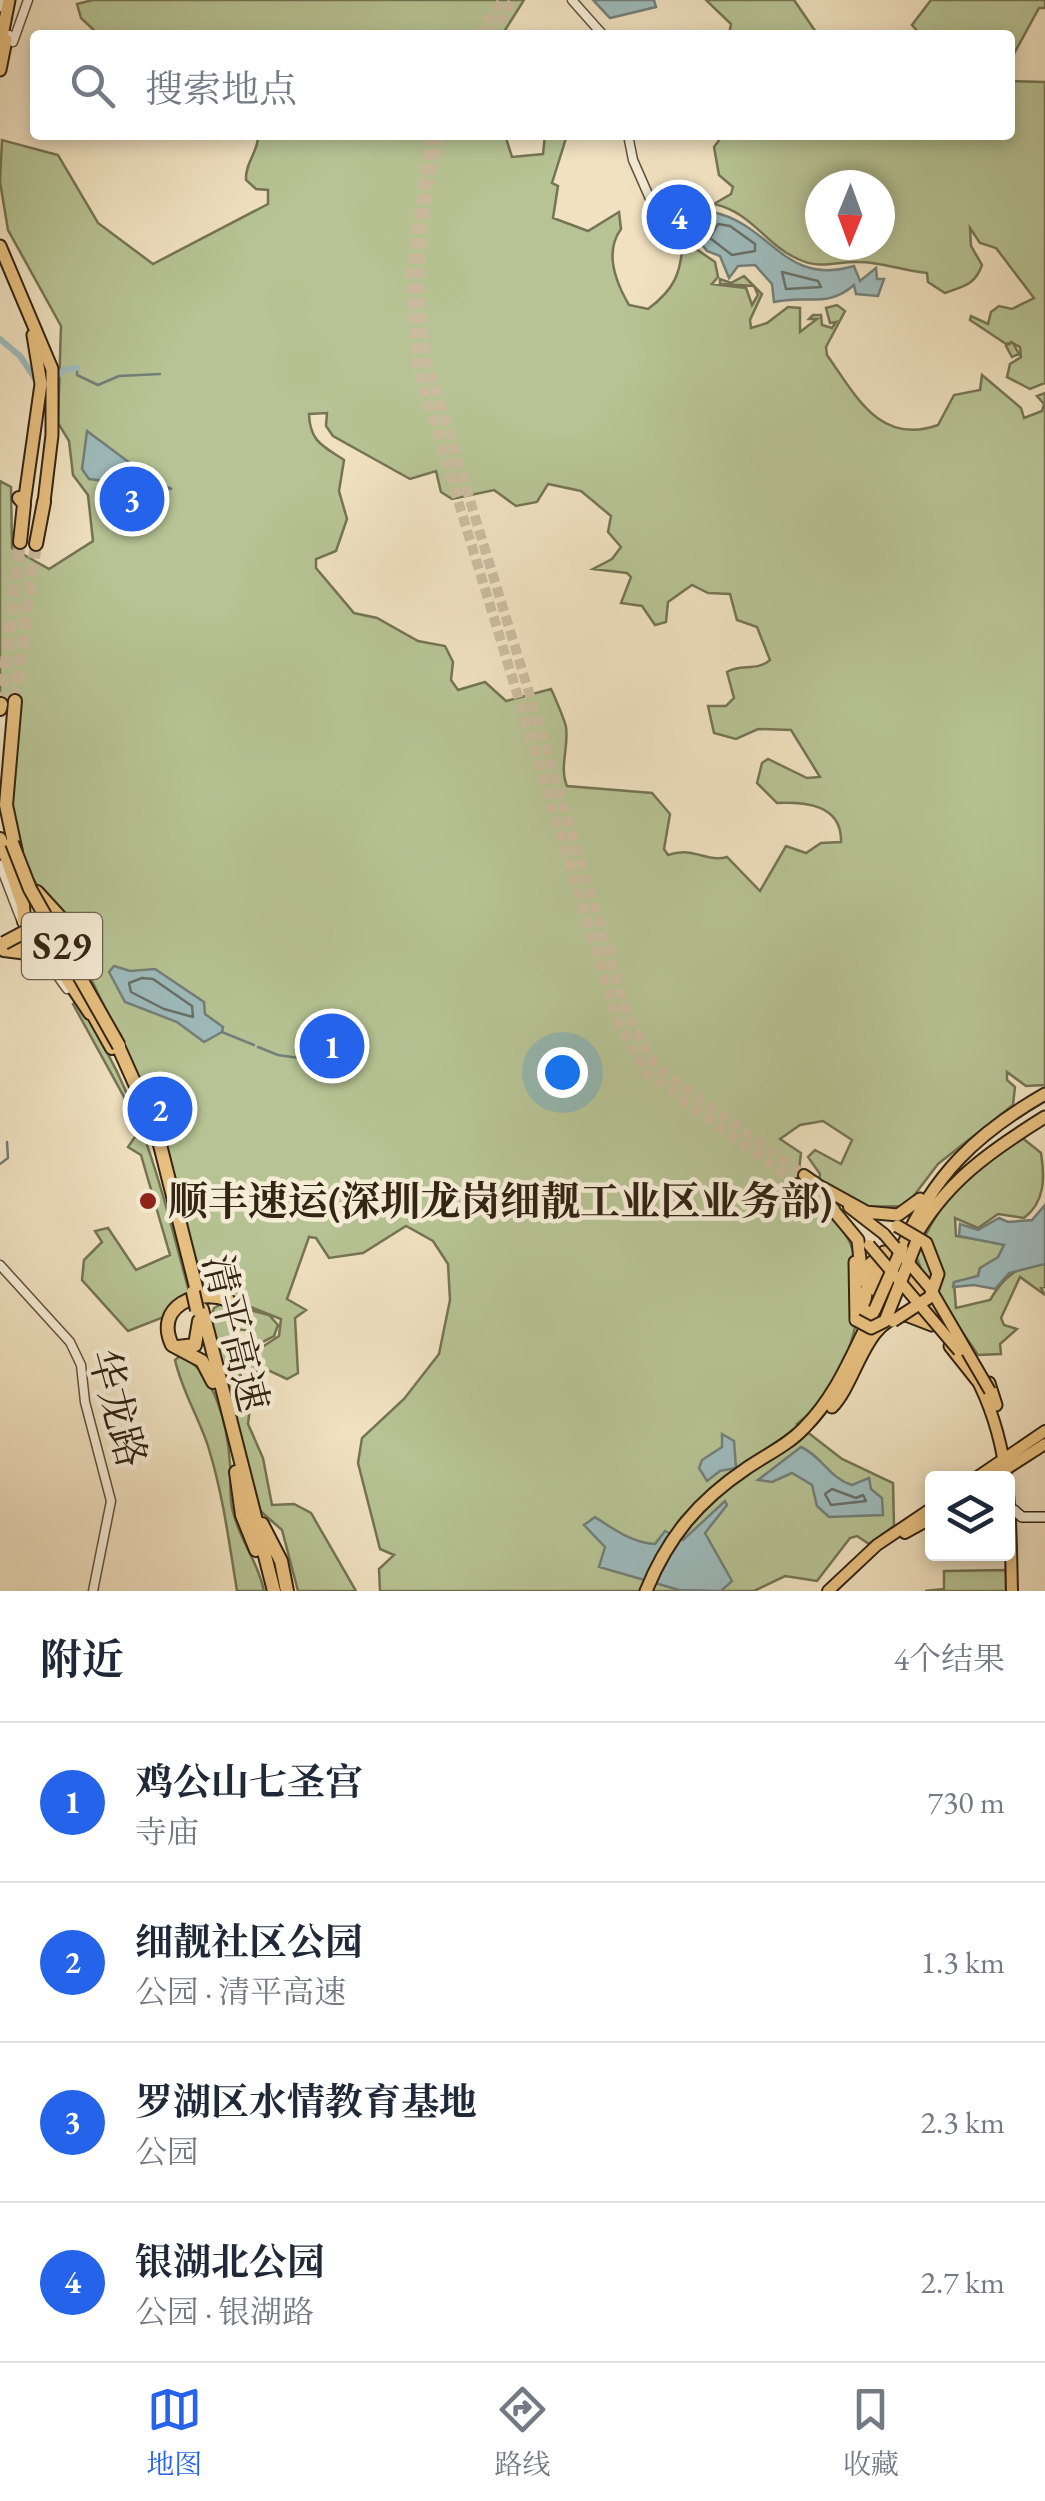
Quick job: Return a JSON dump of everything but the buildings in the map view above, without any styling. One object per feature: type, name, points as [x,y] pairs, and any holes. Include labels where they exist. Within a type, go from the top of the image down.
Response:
[{"type":"highway","points":[[0,70],[7,36],[5,1]]},
{"type":"highway","points":[[0,254],[37,335],[41,368],[20,542]]},
{"type":"highway","points":[[0,254],[52,369],[54,403],[36,544]]},
{"type":"highway","name":"清平高速","points":[[5,705],[10,744],[7,845],[157,1133],[195,1291]]},
{"type":"highway","name":"清平高速","points":[[0,825],[25,895],[115,1047],[149,1132],[200,1309],[270,1591]]},
{"type":"highway","points":[[7,845],[23,906],[36,927],[84,976],[115,1047]]},
{"type":"highway","points":[[7,845],[36,892],[69,927],[61,952]]},
{"type":"highway","points":[[2,947],[36,927]]},
{"type":"highway","points":[[2,947],[34,943],[61,952],[115,1047]]},
{"type":"highway","points":[[866,1212],[887,1216],[907,1211],[942,1164],[1002,1119],[1045,1094]]},
{"type":"highway","points":[[874,1285],[889,1260],[962,1174],[1045,1117]]},
{"type":"highway","points":[[826,1411],[878,1310],[924,1201],[972,1141]]},
{"type":"highway","points":[[859,1320],[871,1328],[885,1322],[918,1238],[962,1174]]},
{"type":"highway","points":[[649,1591],[684,1524],[704,1502],[806,1435],[853,1380],[893,1321],[930,1297],[938,1274],[926,1243],[823,1188]]},
{"type":"highway","points":[[172,1196],[202,1288],[225,1298]]},
{"type":"highway","points":[[828,1206],[854,1234],[859,1320]]},
{"type":"highway","points":[[918,1238],[913,1262],[917,1284],[947,1328]]},
{"type":"highway","points":[[850,1360],[873,1260],[884,1252],[898,1254],[920,1302],[965,1344],[986,1376],[996,1405]]},
{"type":"highway","points":[[873,1260],[879,1300],[912,1310],[932,1326],[978,1380]]},
{"type":"highway","points":[[200,1309],[197,1343],[192,1348],[179,1348],[168,1328],[174,1311],[207,1299],[225,1298]]},
{"type":"highway","points":[[222,1411],[208,1368],[198,1358],[173,1347],[166,1324],[174,1308],[225,1298]]},
{"type":"highway","points":[[225,1298],[214,1304],[208,1318],[235,1447]]},
{"type":"highway","name":"清平高速","points":[[200,1309],[236,1472],[240,1508],[270,1591]]},
{"type":"highway","points":[[826,1411],[878,1310]]},
{"type":"highway","points":[[853,1380],[872,1337],[892,1318],[910,1315],[932,1326]]},
{"type":"highway","points":[[249,1503],[277,1550],[287,1591]]},
{"type":"main road","points":[[0,61],[7,36]]},
{"type":"main road","points":[[1001,1467],[992,1408],[966,1361],[869,1245],[801,1179],[823,1188],[884,1234],[920,1274],[990,1391],[996,1405],[1014,1591]]},
{"type":"main road","points":[[1001,1467],[1044,1440]]},
{"type":"main road","points":[[1001,1467],[1044,1440]]},
{"type":"main road","points":[[1015,1511],[1022,1517],[1045,1519]]},
{"type":"main road","points":[[828,1591],[899,1533],[925,1517]]},
{"type":"main road","points":[[1015,1527],[1020,1521],[1045,1519]]},
{"type":"main road","points":[[835,1591],[899,1533]]},
{"type":"main road","points":[[1014,1561],[1014,1591]]},
{"type":"street","points":[[7,36],[28,0]]},
{"type":"street","points":[[572,0],[598,30]]},
{"type":"street","points":[[629,140],[634,163],[661,224],[668,232],[683,236]]},
{"type":"street","points":[[0,865],[36,927]]},
{"type":"street","points":[[61,952],[73,998]]},
{"type":"street","name":"华龙路","points":[[0,1267],[76,1357],[82,1403],[108,1501],[92,1591]]},
{"type":"street","name":"华龙路","points":[[0,1267],[70,1342],[82,1374],[84,1402],[111,1496],[92,1591]]},
{"type":"green space","points":[[93,0],[524,0],[505,30],[94,30],[81,18],[77,4]]},
{"type":"green space","points":[[706,0],[794,0],[815,30],[730,30],[731,24]]},
{"type":"green space","points":[[931,0],[1045,0],[1045,8],[1039,8],[1015,52],[1015,30],[916,30],[912,25]]},
{"type":"green space","points":[[1015,81],[1045,82],[1045,383],[1030,389],[1007,377],[1010,364],[1021,357],[1020,347],[1013,343],[1019,354],[1012,357],[1006,346],[1013,342],[1006,344],[970,320],[971,316],[988,324],[991,312],[999,306],[1012,309],[1034,298],[996,248],[980,243],[970,228],[971,246],[982,265],[972,281],[945,293],[928,282],[927,273],[867,262],[821,265],[806,262],[787,253],[738,214],[714,204],[731,194],[733,187],[719,175],[714,147],[719,140],[1015,140]]},
{"type":"green space","points":[[2,140],[58,155],[98,223],[153,264],[268,204],[268,190],[256,189],[246,180],[258,140],[507,140],[512,157],[543,154],[544,140],[565,140],[552,183],[558,186],[553,218],[588,231],[619,212],[621,229],[613,247],[613,267],[629,305],[648,309],[665,294],[678,271],[683,240],[715,262],[718,277],[712,284],[746,288],[752,305],[758,295],[754,286],[762,294],[750,320],[751,328],[767,323],[788,307],[800,308],[800,332],[817,319],[809,319],[813,315],[821,315],[822,325],[832,328],[836,322],[830,323],[826,308],[837,305],[845,311],[826,347],[827,355],[860,401],[885,423],[918,430],[938,425],[954,395],[980,390],[982,375],[1021,408],[1024,418],[1042,411],[1044,404],[1037,396],[1045,393],[1045,1085],[1026,1086],[1007,1072],[1007,1080],[1015,1087],[1013,1105],[938,1164],[906,1206],[864,1207],[819,1180],[820,1174],[808,1157],[815,1150],[841,1164],[852,1140],[823,1121],[800,1125],[780,1139],[801,1153],[798,1179],[790,1192],[826,1214],[847,1238],[857,1271],[859,1296],[850,1344],[841,1367],[829,1389],[797,1424],[842,1459],[893,1483],[894,1526],[869,1544],[857,1536],[850,1538],[817,1581],[785,1576],[754,1591],[380,1591],[379,1569],[394,1555],[380,1549],[358,1463],[362,1438],[404,1399],[439,1354],[450,1300],[448,1264],[433,1241],[406,1226],[363,1253],[329,1258],[316,1238],[309,1237],[287,1299],[306,1310],[295,1318],[298,1373],[287,1379],[259,1366],[256,1351],[279,1336],[281,1319],[205,1289],[144,1090],[74,943],[25,866],[10,806],[18,701],[0,698],[0,481],[11,487],[12,548],[49,569],[93,541],[88,495],[73,475],[69,441],[58,423],[61,326],[8,230],[0,182]],"holes":[[[327,413],[326,426],[333,436],[410,479],[436,471],[441,492],[452,499],[494,490],[516,506],[537,502],[548,484],[581,491],[611,516],[608,532],[621,547],[612,559],[593,569],[627,573],[631,577],[621,603],[642,606],[655,625],[666,622],[668,602],[692,585],[708,593],[730,594],[737,620],[757,627],[770,660],[727,672],[734,698],[726,706],[708,706],[714,733],[736,739],[758,729],[791,730],[820,777],[807,778],[768,759],[762,763],[757,783],[777,803],[810,805],[829,813],[840,829],[841,842],[821,843],[806,853],[786,846],[760,891],[727,857],[685,852],[668,855],[664,849],[670,814],[652,793],[567,786],[566,727],[551,689],[506,701],[485,682],[458,690],[451,680],[453,662],[445,646],[418,641],[377,618],[354,613],[316,568],[316,559],[336,551],[347,519],[339,491],[344,460],[315,437],[309,414]]]},
{"type":"green space","points":[[678,190],[685,211],[707,204],[683,232],[666,227],[653,201]]},
{"type":"green space","points":[[744,276],[754,286],[720,284],[720,279],[731,283]]},
{"type":"green space","points":[[77,1001],[118,1074],[140,1127],[73,1004]]},
{"type":"green space","points":[[141,1128],[191,1299],[164,1317],[128,1331],[82,1280],[84,1260],[102,1242],[95,1231],[108,1228],[136,1270],[170,1255],[141,1155],[128,1147]]},
{"type":"green space","points":[[1020,1136],[1041,1153],[1040,1197],[1024,1218],[998,1214],[978,1228],[955,1218],[956,1236],[1005,1244],[998,1258],[980,1268],[978,1276],[954,1283],[956,1308],[990,1300],[1011,1274],[1035,1265],[1045,1264],[1045,1287],[1041,1288],[1045,1295],[1020,1277],[1001,1318],[1004,1325],[1017,1329],[1000,1344],[1001,1354],[978,1355],[924,1276],[916,1256],[935,1218],[958,1187]]},
{"type":"green space","points":[[223,1303],[269,1315],[278,1325],[274,1336],[253,1347],[252,1362],[260,1375],[246,1369],[244,1352],[254,1331],[235,1329],[233,1353],[241,1376],[235,1378],[241,1409],[251,1399],[248,1424],[263,1458],[272,1505],[294,1504],[311,1513],[356,1591],[298,1591],[282,1530],[257,1508],[210,1319],[214,1308]]},
{"type":"green space","points":[[180,1356],[202,1373],[223,1418],[233,1512],[264,1591],[237,1591],[218,1482],[178,1371],[175,1360]]},
{"type":"green space","points":[[1006,1570],[1006,1591],[925,1591],[944,1589],[944,1571]]},
{"type":"water","points":[[593,0],[654,0],[656,7],[610,18]]},
{"type":"water","points":[[712,212],[750,228],[794,261],[810,268],[854,266],[860,281],[876,268],[877,279],[884,279],[878,296],[856,294],[854,285],[835,297],[774,302],[772,284],[755,265],[738,266],[729,278],[720,256],[707,251],[697,238]]},
{"type":"water","points":[[87,431],[150,478],[172,489],[89,479],[82,469]]},
{"type":"water","points":[[114,966],[130,971],[155,969],[204,1002],[205,1014],[223,1027],[222,1032],[204,1042],[177,1022],[125,1002],[109,972]]},
{"type":"water","points":[[1045,1205],[1045,1264],[1009,1273],[995,1289],[953,1287],[954,1282],[978,1276],[980,1268],[998,1257],[1004,1245],[959,1236],[960,1224],[978,1230],[999,1218],[1008,1222],[1032,1220]]},
{"type":"water","points":[[722,1434],[734,1441],[736,1468],[720,1471],[707,1481],[699,1468],[702,1460],[722,1447]]},
{"type":"water","points":[[801,1447],[844,1482],[852,1485],[869,1478],[871,1489],[882,1498],[883,1515],[829,1517],[817,1506],[812,1485],[792,1473],[772,1482],[758,1480]]},
{"type":"water","points":[[725,1501],[727,1505],[705,1533],[732,1581],[721,1591],[679,1590],[599,1567],[605,1547],[584,1525],[595,1517],[639,1541],[655,1544],[665,1531],[683,1540]]},
{"type":"waterway","points":[[0,339],[20,356],[36,380]]},
{"type":"waterway","points":[[77,368],[77,375],[98,385],[119,376],[160,374]]},
{"type":"waterway","points":[[53,380],[63,370],[77,368]]},
{"type":"waterway","points":[[222,1032],[254,1045]]},
{"type":"waterway","points":[[258,1047],[278,1055],[334,1063]]},
{"type":"waterway","points":[[0,1164],[8,1158],[7,1142]]},
{"type":"tunnel","points":[[482,30],[503,0]]},
{"type":"tunnel","points":[[493,30],[514,0]]},
{"type":"tunnel","points":[[430,140],[410,275],[417,367],[618,1023],[646,1073],[797,1184]]},
{"type":"tunnel","points":[[440,140],[421,249],[421,307],[428,364],[629,1018],[656,1067],[804,1175]]},
{"type":"tunnel","points":[[1,704],[20,542]]},
{"type":"tunnel","points":[[15,701],[36,544]]},
{"type":"place","name":"银湖北公园","points":[[679,217]]},
{"type":"place","name":"罗湖区水情教育基地","points":[[132,499]]},
{"type":"place","name":"鸡公山七圣宫","points":[[332,1046]]},
{"type":"place","name":"细靓社区公园","points":[[160,1109]]},
{"type":"place","name":"顺丰速运(深圳龙岗细靓工业区业务部)","points":[[148,1201]]}]
